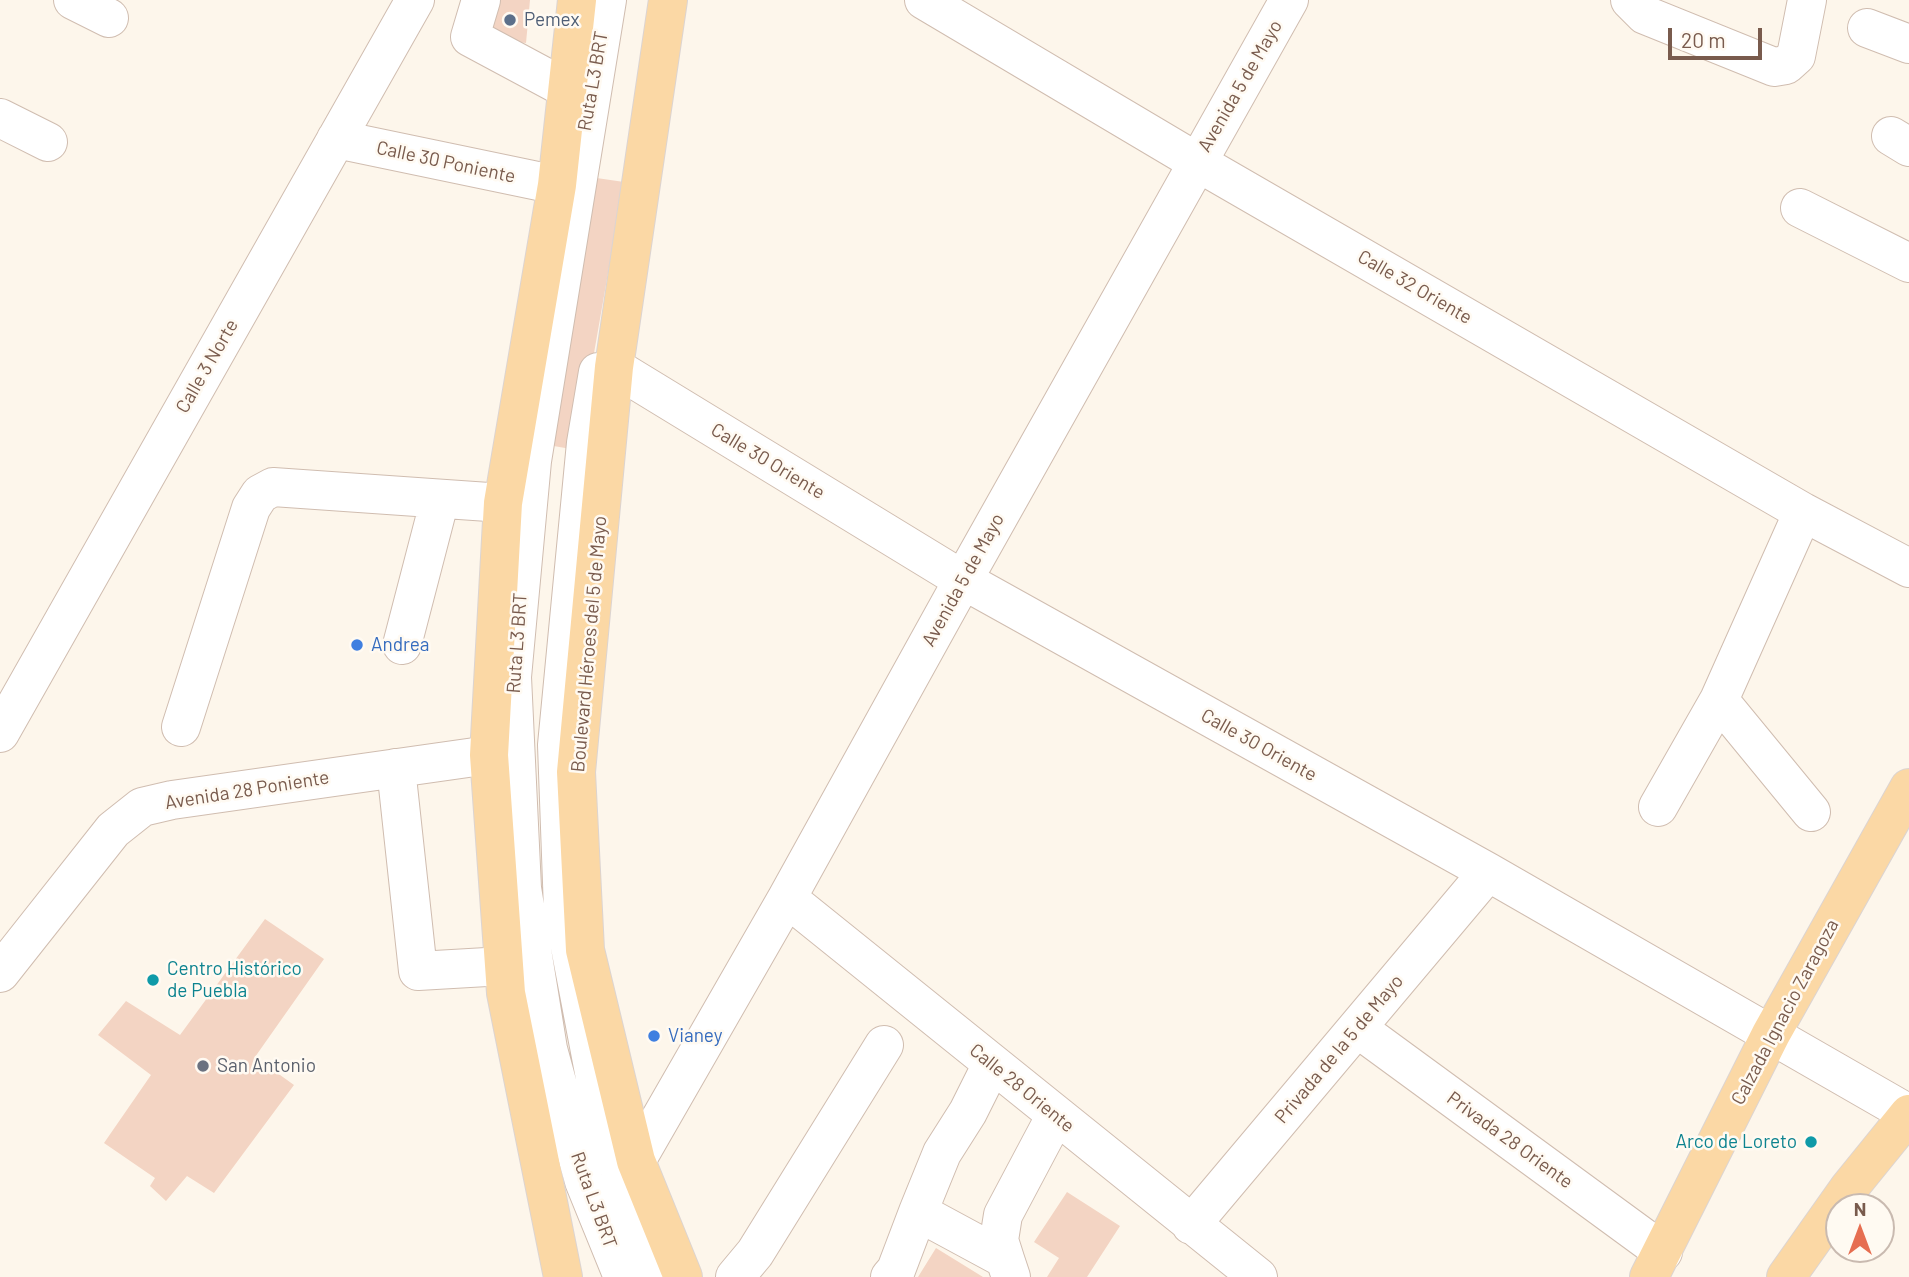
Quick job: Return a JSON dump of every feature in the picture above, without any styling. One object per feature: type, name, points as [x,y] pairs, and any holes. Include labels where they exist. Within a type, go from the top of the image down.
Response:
[{"type":"main road","points":[[563,1277],[506,993],[489,755],[503,503],[556,185],[577,0]]},
{"type":"main road","name":"Boulevard Héroes del 5 de Mayo","points":[[668,0],[614,367],[576,772],[585,950],[636,1161],[683,1277]]},
{"type":"main road","name":"Calzada Ignacio Zaragoza","points":[[1656,1265],[1771,1034],[1909,788]]},
{"type":"main road","points":[[1786,1277],[1849,1188],[1909,1114]]},
{"type":"main road","points":[[636,1161],[703,1277]]},
{"type":"street","points":[[72,0],[109,18]]},
{"type":"street","points":[[481,0],[470,37],[568,89]]},
{"type":"street","name":"Ruta L3 BRT","points":[[607,0],[532,461],[512,677],[522,888],[548,1049],[584,1181],[623,1277]]},
{"type":"street","name":"Ruta L3 BRT","points":[[651,1277],[597,1088],[564,910],[556,745],[586,443],[658,0]]},
{"type":"street","name":"Calle 32 Oriente","points":[[924,0],[1197,162],[1803,512],[1909,568]]},
{"type":"street","name":"Avenida 5 de Mayo","points":[[636,1161],[787,898],[1289,0]]},
{"type":"street","points":[[1630,0],[1646,15],[1774,67],[1786,65],[1796,56],[1807,0]]},
{"type":"street","name":"Calle 3 Norte","points":[[0,733],[336,139],[406,3]]},
{"type":"street","points":[[1867,28],[1909,44]]},
{"type":"street","points":[[0,118],[48,142]]},
{"type":"street","name":"Calle 30 Poniente","points":[[336,139],[556,185]]},
{"type":"street","points":[[1800,208],[1909,263]]},
{"type":"street","name":"Calle 30 Oriente","points":[[614,367],[963,580],[1488,872],[1909,1114]]},
{"type":"street","points":[[181,727],[251,508],[260,494],[273,487],[503,503]]},
{"type":"street","points":[[402,645],[440,499]]},
{"type":"street","points":[[1658,807],[1719,700],[1803,512]]},
{"type":"street","points":[[1719,700],[1811,812]]},
{"type":"street","name":"Avenida 28 Poniente","points":[[12,932],[113,830],[142,807],[172,800],[489,755]]},
{"type":"street","points":[[396,768],[418,971],[504,966]]},
{"type":"street","name":"Privada de la 5 de Mayo","points":[[1191,1225],[1488,872]]},
{"type":"street","name":"Calle 28 Oriente","points":[[787,898],[1258,1277]]},
{"type":"street","points":[[0,973],[12,932]]},
{"type":"street","name":"Privada 28 Oriente","points":[[1357,1028],[1656,1265]]},
{"type":"street","points":[[735,1277],[755,1253],[884,1045]]},
{"type":"street","points":[[890,1277],[942,1153],[968,1112],[992,1064]]},
{"type":"street","points":[[1008,1268],[999,1240],[1003,1215],[1056,1115]]},
{"type":"street","points":[[918,1212],[1008,1268]]},
{"type":"building","name":"Pemex","points":[[494,0],[530,0],[526,43],[490,39]]},
{"type":"building","points":[[583,176],[624,182],[577,450],[536,443]]},
{"type":"building","name":"San Antonio","points":[[265,919],[324,959],[255,1057],[294,1085],[214,1193],[187,1176],[166,1201],[150,1186],[155,1178],[104,1143],[151,1075],[98,1035],[126,1001],[180,1035]]},
{"type":"building","points":[[1067,1192],[1120,1226],[1087,1277],[1047,1277],[1059,1258],[1034,1242]]},
{"type":"building","points":[[936,1248],[983,1277],[918,1277]]},
{"type":"place","name":"Pemex","points":[[510,20]]},
{"type":"place","name":"Andrea","points":[[357,645]]},
{"type":"place","name":"Centro Histórico de Puebla","points":[[153,980]]},
{"type":"place","name":"Vianey","points":[[654,1036]]},
{"type":"place","name":"San Antonio","points":[[203,1066]]},
{"type":"place","name":"Arco de Loreto","points":[[1811,1142]]}]
